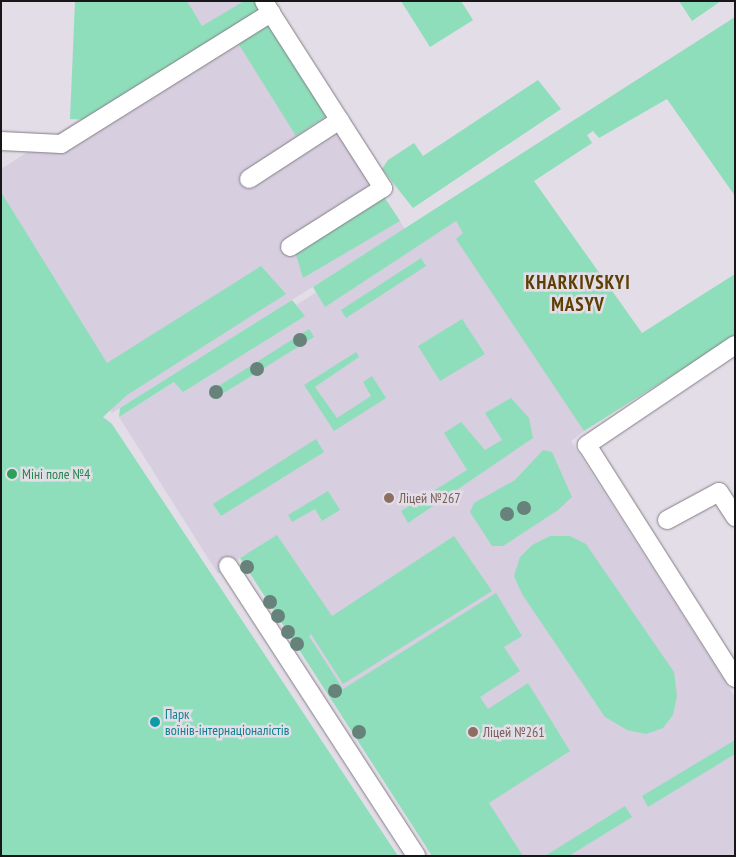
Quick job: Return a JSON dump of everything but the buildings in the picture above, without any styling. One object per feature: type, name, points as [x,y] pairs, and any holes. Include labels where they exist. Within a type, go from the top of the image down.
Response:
[{"type":"lane","points":[[1,141],[61,144],[267,7],[383,188],[290,247]]},
{"type":"lane","points":[[249,179],[340,120]]},
{"type":"lane","points":[[735,345],[587,445],[735,678]]},
{"type":"lane","points":[[667,520],[719,492],[735,517]]},
{"type":"lane","points":[[228,566],[416,856]]},
{"type":"shaded area","points":[[152,1],[258,1],[405,229],[112,413],[1,208],[1,169],[185,52]]},
{"type":"shaded area","name":"Ліцей №267","points":[[448,209],[589,427],[571,441],[735,697],[735,856],[447,856],[309,636],[244,555],[218,574],[119,417]]},
{"type":"green space","points":[[75,1],[187,1],[202,26],[244,1],[254,1],[260,12],[91,120],[70,119]]},
{"type":"green space","points":[[401,1],[461,1],[473,20],[430,47]]},
{"type":"green space","points":[[679,1],[721,1],[692,21]]},
{"type":"green space","points":[[735,17],[735,196],[667,99],[599,138],[593,131],[587,135],[592,143],[534,181],[642,333],[735,274],[735,336],[584,431],[456,239],[463,233],[456,221],[325,307],[313,287]]},
{"type":"green space","points":[[269,23],[328,115],[296,136],[238,43]]},
{"type":"green space","points":[[538,80],[561,109],[413,208],[382,169],[388,160],[414,143],[423,156]]},
{"type":"green space","name":"Парк воїнів-інтернаціоналістів","points":[[1,192],[107,363],[261,266],[286,294],[127,395],[103,417],[112,424],[398,856],[1,856]]},
{"type":"green space","points":[[382,194],[400,221],[303,278],[294,248]]},
{"type":"green space","points":[[421,258],[426,266],[346,318],[341,310]]},
{"type":"green space","points":[[292,300],[305,316],[183,392],[174,382],[119,417],[120,408]]},
{"type":"green space","points":[[462,319],[485,354],[440,381],[418,346]]},
{"type":"green space","points":[[309,329],[314,337],[214,399],[209,392]]},
{"type":"green space","points":[[356,352],[359,357],[315,387],[337,418],[371,396],[363,382],[372,376],[386,398],[334,431],[304,385]]},
{"type":"green space","points":[[511,398],[529,418],[533,438],[408,523],[401,511],[467,470],[444,433],[461,422],[485,450],[502,440],[485,413]]},
{"type":"green space","points":[[316,439],[324,452],[221,516],[213,504]]},
{"type":"green space","points":[[543,450],[552,452],[572,497],[558,510],[503,546],[492,546],[470,512],[474,503],[515,480]]},
{"type":"green space","points":[[328,491],[340,510],[322,521],[315,509],[292,522],[288,515]]},
{"type":"green space","points":[[277,535],[332,616],[454,536],[492,591],[343,684],[311,634],[309,636],[343,689],[496,593],[522,636],[504,647],[520,671],[480,697],[488,709],[528,683],[570,751],[489,803],[523,856],[432,856],[240,558]]},
{"type":"green space","points":[[550,536],[570,536],[586,544],[674,672],[677,696],[673,715],[663,728],[646,734],[627,730],[605,717],[522,594],[514,576],[520,557],[532,545]]},
{"type":"green space","points":[[735,740],[735,754],[648,807],[642,796]]},
{"type":"green space","points":[[625,806],[632,817],[569,856],[545,856]]},
{"type":"place","name":"Міні поле №4","points":[[12,474]]},
{"type":"place","name":"Ліцей №267","points":[[389,498]]},
{"type":"place","name":"Парк воїнів-інтернаціоналістів","points":[[155,722]]},
{"type":"place","name":"Ліцей №261","points":[[473,732]]},
{"type":"district","name":"KHARKIVSKYI MASYV","points":[[578,294]]}]
